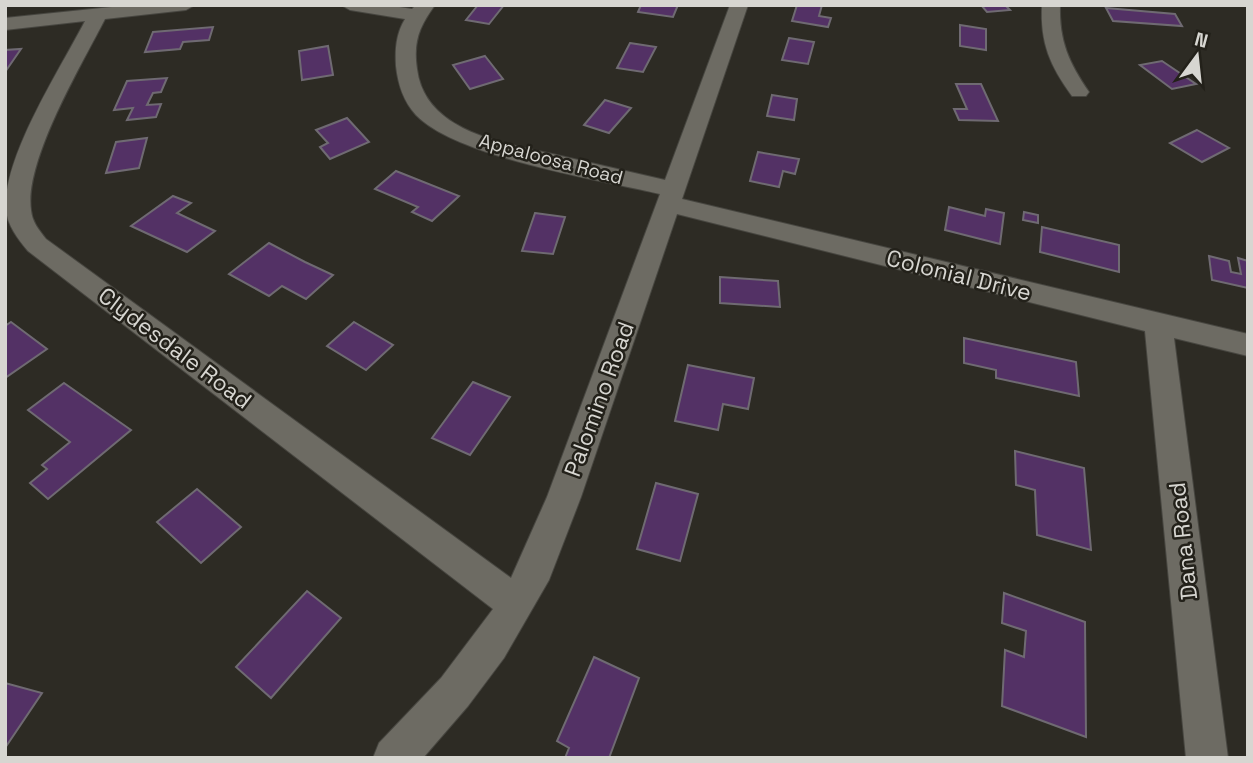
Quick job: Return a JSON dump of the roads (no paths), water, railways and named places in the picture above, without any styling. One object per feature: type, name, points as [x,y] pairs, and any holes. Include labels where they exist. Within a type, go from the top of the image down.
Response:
[{"type":"street","points":[[5,24],[186,5]]},
{"type":"street","points":[[350,5],[421,10]]},
{"type":"street","name":"Palomino Road","points":[[394,758],[482,656],[536,568],[564,497],[739,5]]},
{"type":"street","points":[[1051,5],[1049,34],[1052,45],[1064,72],[1079,92]]},
{"type":"street","name":"Appaloosa Road","points":[[421,10],[408,32],[404,52],[409,85],[424,111],[468,138],[672,197]]},
{"type":"street","name":"Clydesdale Road","points":[[99,13],[42,127],[23,175],[18,209],[24,229],[37,245],[516,604]]},
{"type":"street","name":"Colonial Drive","points":[[672,197],[1248,345]]},
{"type":"street","name":"Dana Road","points":[[1158,323],[1207,758]]}]
